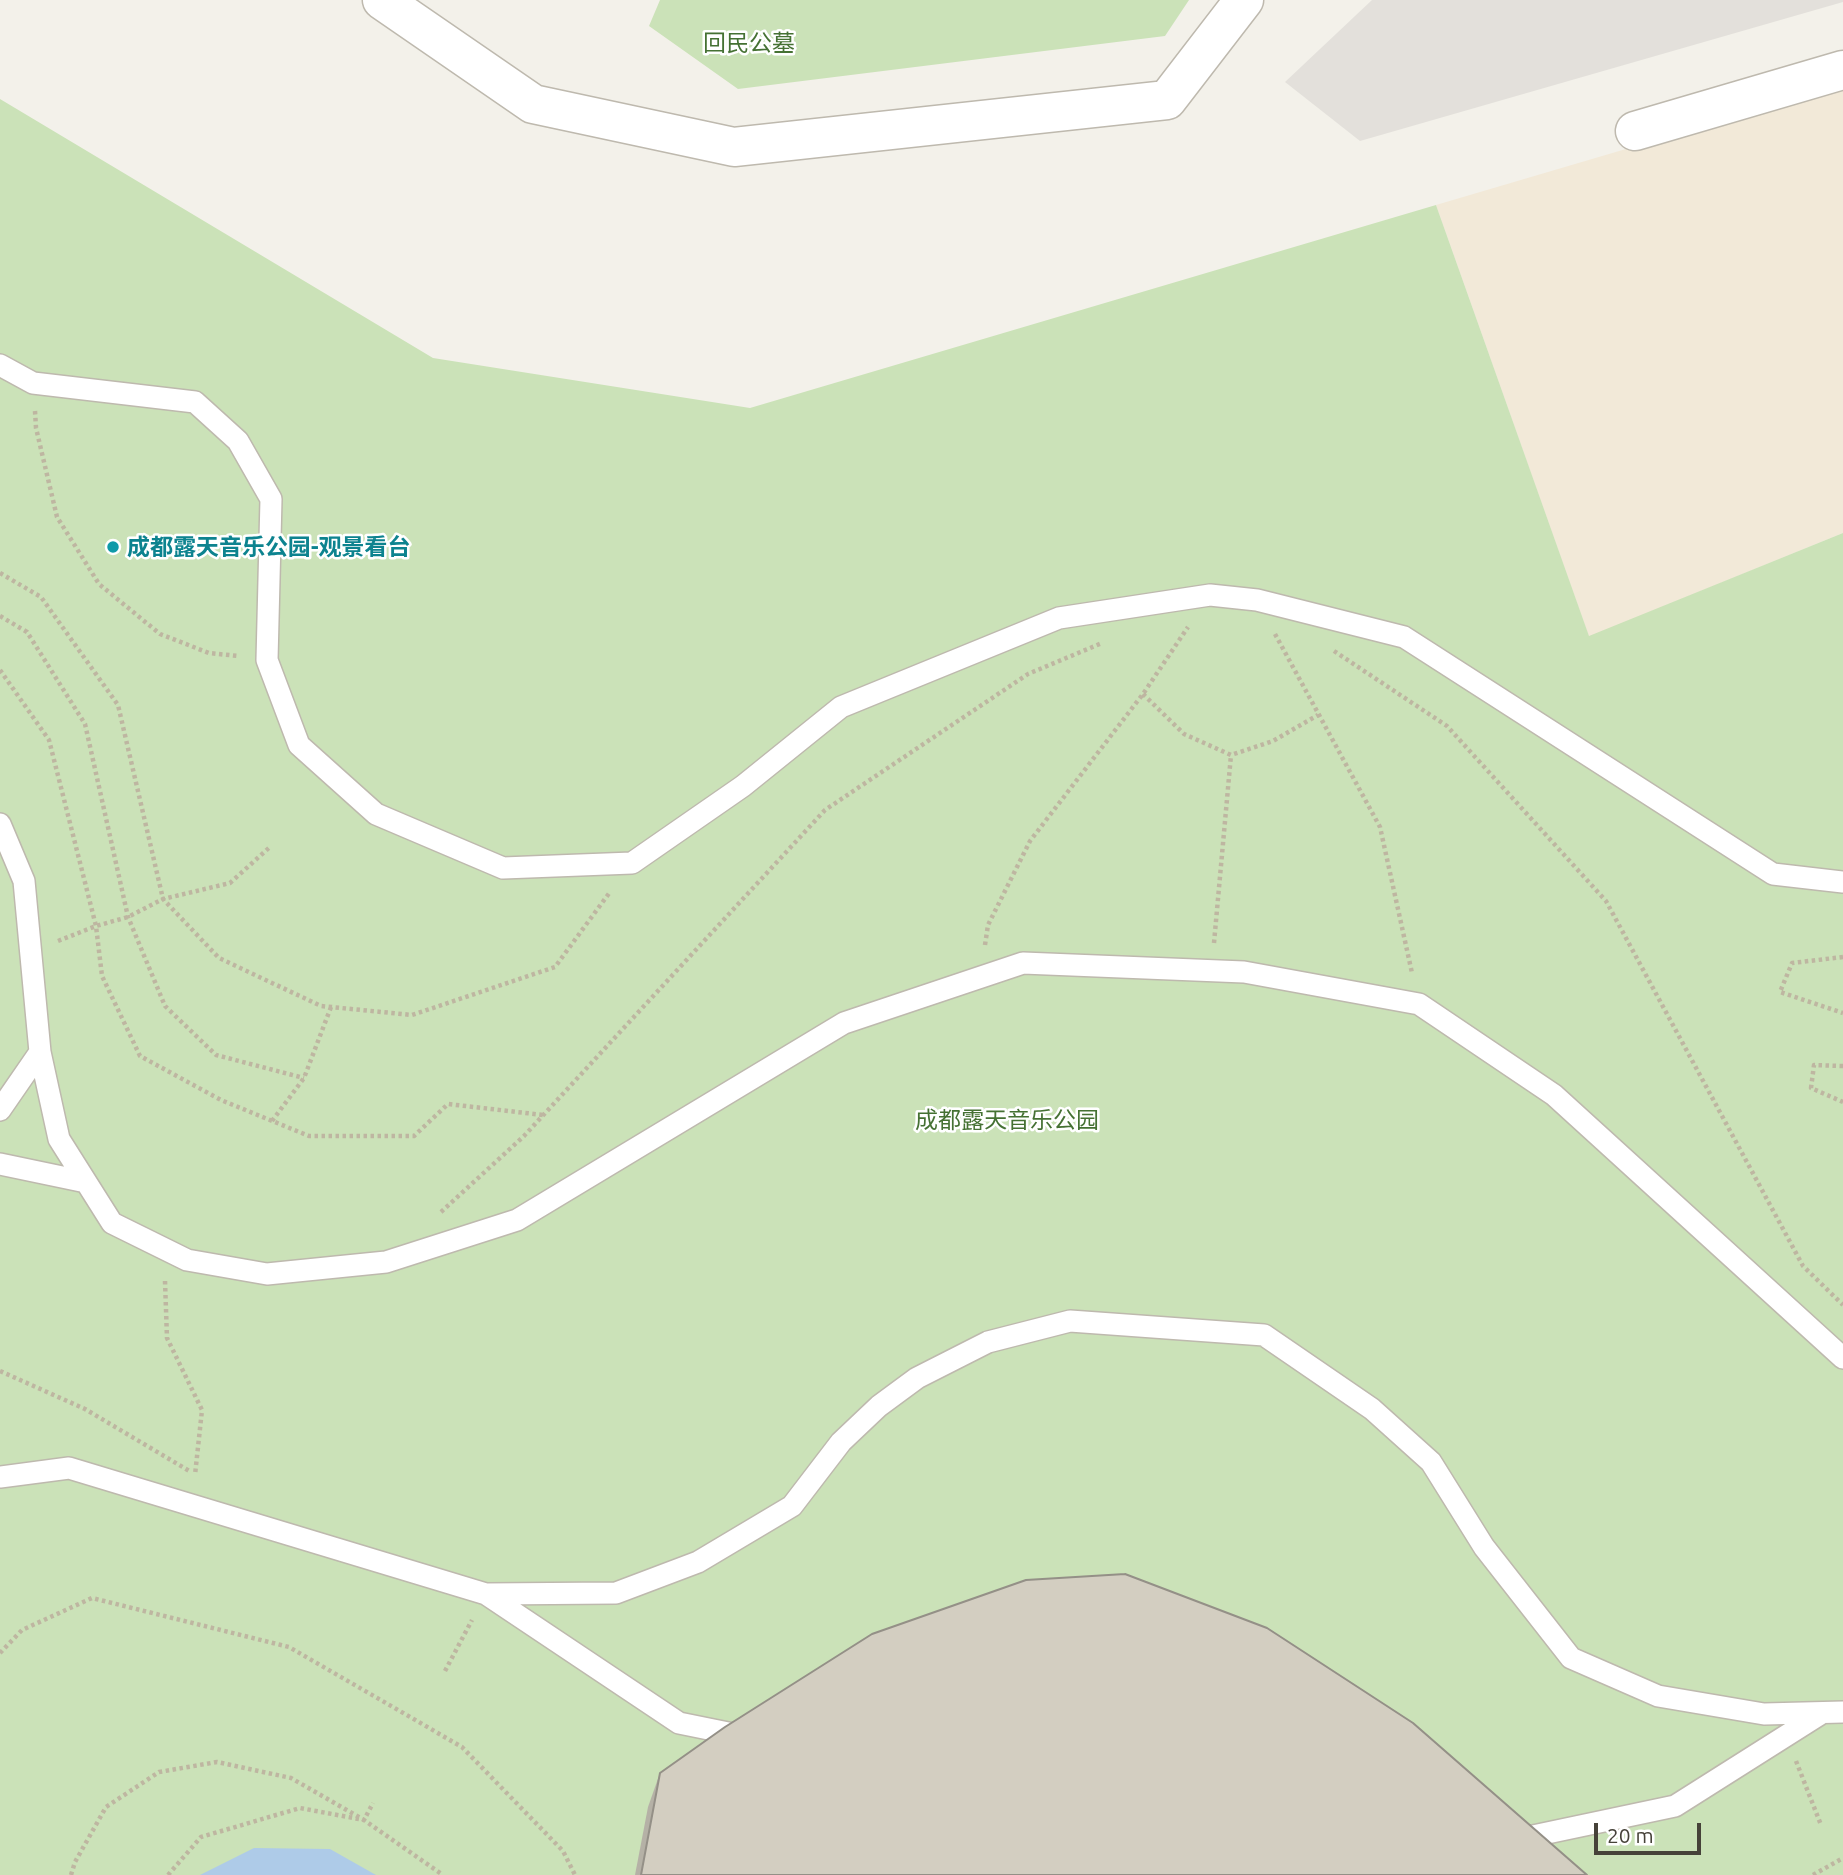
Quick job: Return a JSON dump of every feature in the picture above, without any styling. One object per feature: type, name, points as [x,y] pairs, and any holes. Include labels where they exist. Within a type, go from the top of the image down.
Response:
[{"type":"street","points":[[382,0],[533,104],[734,147],[1167,100],[1244,0]]},
{"type":"street","points":[[1635,131],[1843,70]]},
{"type":"lane","points":[[0,365],[33,383],[195,402],[238,441],[271,499],[267,660],[299,745],[376,814],[503,868],[632,863],[743,786],[841,707],[1059,618],[1210,595],[1256,600],[1404,637],[1773,874],[1843,882]]},
{"type":"lane","points":[[0,824],[24,881],[40,1052],[60,1139],[111,1223],[187,1260],[267,1275],[386,1262],[517,1220],[844,1023],[1023,963],[1244,972],[1419,1004],[1554,1095],[1843,1358]]},
{"type":"lane","points":[[0,1110],[40,1052]]},
{"type":"lane","points":[[0,1164],[86,1182]]},
{"type":"lane","points":[[486,1594],[616,1593],[698,1562],[792,1506],[841,1442],[879,1406],[917,1378],[988,1342],[1070,1321],[1264,1335],[1372,1409],[1431,1462],[1484,1547],[1572,1658],[1658,1696],[1764,1714],[1833,1712]]},
{"type":"lane","points":[[0,1477],[69,1468],[486,1594],[679,1723],[769,1741]]},
{"type":"lane","points":[[1490,1842],[1504,1842],[1675,1806],[1786,1735],[1833,1712]]},
{"type":"path","points":[[36,428],[57,517],[99,584],[160,634],[209,653]]},
{"type":"path","points":[[0,573],[41,597],[118,705],[163,899],[219,958],[321,1006],[412,1015],[555,967],[632,863]]},
{"type":"path","points":[[980,977],[988,925],[1030,841],[1143,694],[1210,595]]},
{"type":"path","points":[[1256,600],[1380,827],[1419,1004]]},
{"type":"path","points":[[0,616],[27,632],[85,724],[128,917],[165,1006],[216,1055],[304,1078]]},
{"type":"path","points":[[435,1217],[524,1136],[825,810],[1028,674],[1104,642]]},
{"type":"path","points":[[1324,644],[1447,726],[1606,901],[1803,1266],[1843,1305]]},
{"type":"path","points":[[0,670],[49,740],[96,926],[102,976],[140,1056],[221,1100],[309,1136],[414,1136],[448,1104],[544,1115]]},
{"type":"path","points":[[1143,694],[1184,734],[1231,755],[1273,741],[1318,715]]},
{"type":"path","points":[[1211,971],[1231,755]]},
{"type":"path","points":[[31,952],[96,926],[128,917],[163,899],[230,883],[271,846]]},
{"type":"path","points":[[1843,957],[1792,963],[1780,992],[1843,1013]]},
{"type":"path","points":[[272,1121],[304,1078],[331,1007]]},
{"type":"path","points":[[1843,1066],[1814,1065],[1811,1088],[1843,1102]]},
{"type":"path","points":[[0,1371],[85,1409],[195,1475],[202,1410],[167,1338],[165,1280],[174,1253]]},
{"type":"path","points":[[445,1671],[486,1594]]},
{"type":"path","points":[[0,1653],[22,1630],[92,1598],[289,1647],[462,1747],[563,1851],[575,1875]]},
{"type":"path","points":[[1786,1735],[1821,1825]]},
{"type":"path","points":[[71,1875],[75,1862],[106,1807],[159,1772],[217,1762],[292,1778],[364,1820],[443,1875]]},
{"type":"path","points":[[364,1820],[373,1803]]},
{"type":"path","points":[[168,1875],[201,1837],[300,1808],[364,1820]]},
{"type":"path","points":[[1813,1875],[1843,1858]]},
{"type":"shaded area","points":[[1372,0],[1843,2],[1360,141],[1285,82]]},
{"type":"shaded area","points":[[1843,85],[1843,533],[1589,637],[1436,205]]},
{"type":"green space","name":"回民公墓","points":[[660,0],[1189,0],[1165,36],[738,89],[649,26]]},
{"type":"green space","name":"成都露天音乐公园","points":[[0,99],[433,358],[750,408],[1436,205],[1589,636],[1843,533],[1843,1875],[0,1875]]},
{"type":"water","points":[[254,1848],[330,1849],[376,1875],[200,1875]]},
{"type":"building","points":[[1125,1574],[1267,1628],[1413,1723],[1587,1875],[641,1875],[660,1773],[725,1727],[872,1634],[1026,1580]]},
{"type":"place","name":"成都露天音乐公园-观景看台","points":[[113,547]]}]
